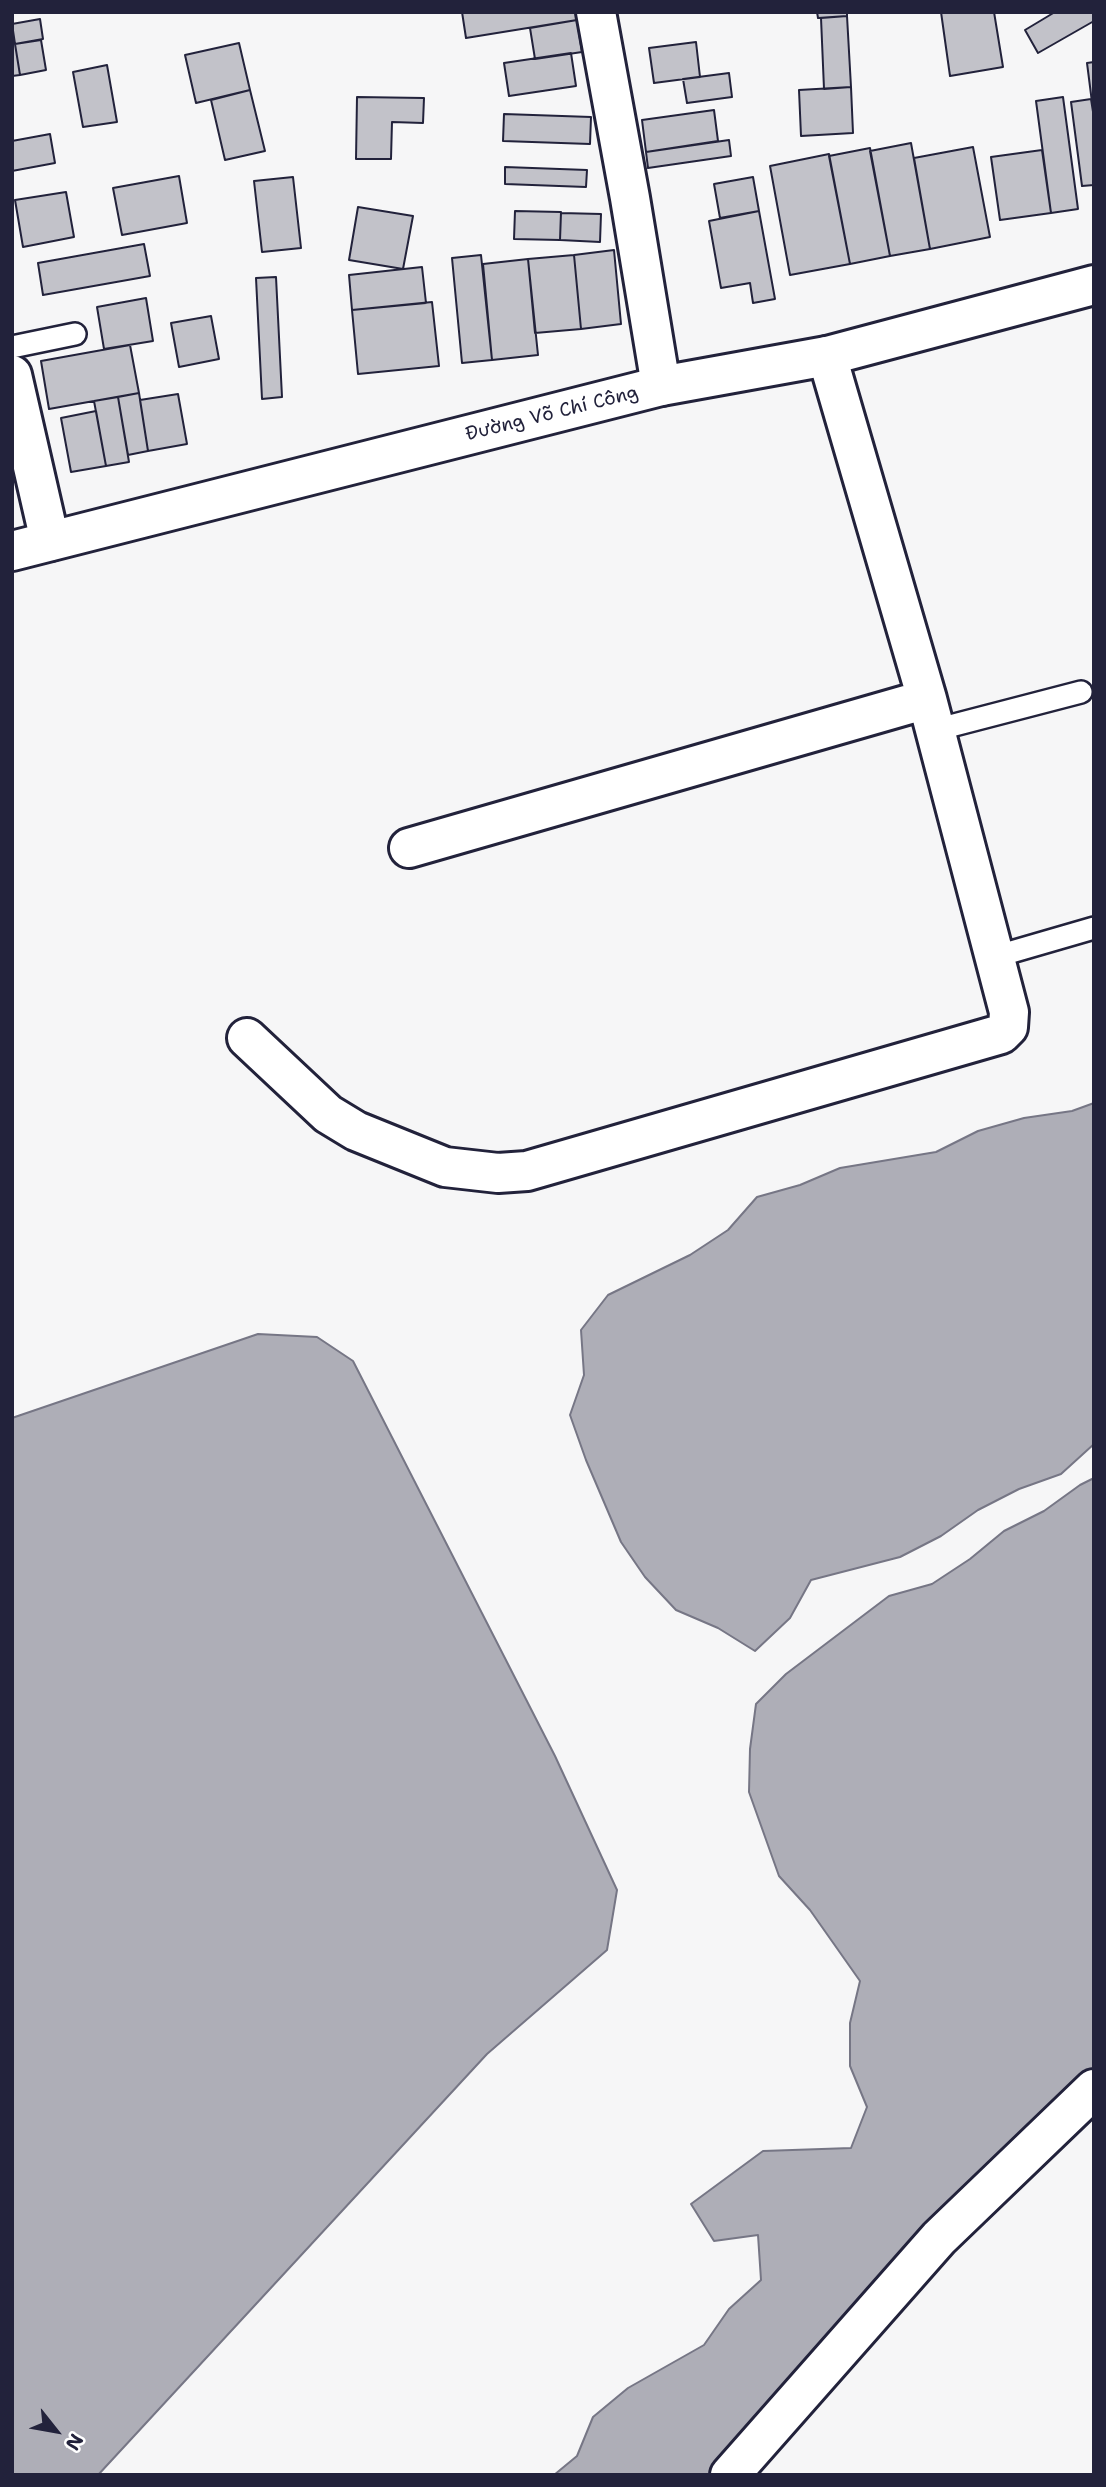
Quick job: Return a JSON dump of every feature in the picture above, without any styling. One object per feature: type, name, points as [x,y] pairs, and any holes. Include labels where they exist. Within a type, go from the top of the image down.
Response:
[{"type":"street","points":[[596,12],[661,386]]},
{"type":"street","name":"Đường Võ Chí Công","points":[[12,551],[661,386],[827,356],[1094,285]]},
{"type":"street","points":[[247,1038],[328,1114],[356,1131],[445,1167],[498,1173],[527,1171],[1001,1034],[1008,1027],[1009,1012],[931,714],[827,356]]},
{"type":"street","points":[[12,375],[50,541]]},
{"type":"street","points":[[409,848],[931,714]]},
{"type":"street","points":[[730,2475],[939,2238],[1094,2089]]},
{"type":"lane","points":[[12,347],[75,334]]},
{"type":"lane","points":[[931,714],[1081,692]]},
{"type":"lane","points":[[994,957],[1094,928]]},
{"type":"shaded area","points":[[1094,1103],[1094,1444],[1061,1474],[1019,1489],[978,1510],[941,1536],[900,1557],[811,1580],[790,1618],[755,1651],[718,1628],[676,1610],[645,1577],[621,1542],[570,1415],[584,1375],[581,1330],[608,1295],[690,1255],[728,1230],[757,1197],[800,1185],[840,1168],[936,1152],[978,1131],[1024,1118],[1072,1111]]},
{"type":"shaded area","points":[[258,1334],[317,1337],[353,1361],[555,1756],[617,1890],[607,1950],[487,2054],[98,2475],[12,2475],[12,1418]]},
{"type":"shaded area","points":[[1094,1478],[1094,2071],[709,2475],[554,2475],[577,2456],[593,2417],[628,2388],[704,2345],[729,2309],[761,2280],[758,2235],[714,2241],[691,2204],[763,2151],[851,2148],[867,2107],[850,2066],[850,2023],[860,1981],[810,1910],[779,1876],[749,1792],[750,1749],[756,1704],[786,1674],[889,1596],[932,1584],[970,1559],[1004,1531],[1044,1511]]},
{"type":"building","points":[[462,12],[576,12],[577,20],[466,38]]},
{"type":"building","points":[[817,12],[847,12],[847,16],[818,18]]},
{"type":"building","points":[[941,12],[994,12],[1003,67],[950,76]]},
{"type":"building","points":[[1055,12],[1094,12],[1094,21],[1038,53],[1025,30]]},
{"type":"building","points":[[847,16],[851,87],[824,89],[821,18]]},
{"type":"building","points":[[40,19],[43,39],[15,44],[12,24]]},
{"type":"building","points":[[577,20],[582,52],[535,59],[530,28]]},
{"type":"building","points":[[41,40],[46,70],[20,75],[15,44]]},
{"type":"building","points":[[12,42],[15,44],[20,75],[12,76]]},
{"type":"building","points":[[696,42],[700,77],[654,83],[649,48]]},
{"type":"building","points":[[239,43],[250,90],[196,103],[185,55]]},
{"type":"building","points":[[571,53],[576,86],[509,96],[504,63]]},
{"type":"building","points":[[1094,62],[1094,118],[1087,63]]},
{"type":"building","points":[[107,65],[117,122],[83,127],[73,72]]},
{"type":"building","points":[[729,73],[732,97],[687,103],[683,79]]},
{"type":"building","points":[[851,87],[853,133],[801,136],[799,90]]},
{"type":"building","points":[[250,90],[265,151],[225,160],[211,100]]},
{"type":"building","points":[[357,97],[424,98],[423,123],[392,122],[391,159],[356,159]]},
{"type":"building","points":[[1063,97],[1078,209],[1051,213],[1036,101]]},
{"type":"building","points":[[1091,99],[1094,118],[1094,185],[1082,186],[1071,102]]},
{"type":"building","points":[[714,110],[718,141],[646,152],[642,120]]},
{"type":"building","points":[[504,114],[591,117],[590,144],[503,141]]},
{"type":"building","points":[[50,134],[55,163],[12,171],[12,141]]},
{"type":"building","points":[[729,140],[731,156],[648,168],[646,152]]},
{"type":"building","points":[[911,143],[930,249],[890,256],[870,151]]},
{"type":"building","points":[[973,147],[990,237],[930,249],[914,158]]},
{"type":"building","points":[[870,148],[890,256],[850,264],[829,156]]},
{"type":"building","points":[[1042,150],[1051,213],[1000,220],[991,157]]},
{"type":"building","points":[[829,154],[850,264],[790,275],[770,166]]},
{"type":"building","points":[[505,167],[587,170],[586,187],[505,184]]},
{"type":"building","points":[[179,176],[187,223],[122,235],[113,188]]},
{"type":"building","points":[[293,177],[301,248],[262,252],[254,181]]},
{"type":"building","points":[[753,177],[759,211],[720,218],[714,184]]},
{"type":"building","points":[[66,192],[74,237],[23,247],[15,200]]},
{"type":"building","points":[[358,207],[413,216],[403,269],[349,260]]},
{"type":"building","points":[[515,211],[561,212],[560,240],[514,239]]},
{"type":"building","points":[[759,211],[775,299],[753,303],[750,283],[721,288],[709,221]]},
{"type":"building","points":[[561,213],[601,214],[600,242],[560,240]]},
{"type":"building","points":[[144,244],[150,276],[43,295],[38,263]]},
{"type":"building","points":[[614,250],[621,324],[581,329],[574,255]]},
{"type":"building","points":[[481,255],[492,360],[462,363],[452,258]]},
{"type":"building","points":[[574,255],[581,329],[535,333],[528,259]]},
{"type":"building","points":[[528,259],[538,355],[492,360],[483,264]]},
{"type":"building","points":[[422,267],[426,303],[352,310],[349,275]]},
{"type":"building","points":[[276,277],[282,397],[262,399],[256,278]]},
{"type":"building","points":[[146,298],[153,341],[104,349],[97,307]]},
{"type":"building","points":[[432,302],[439,366],[358,374],[352,310]]},
{"type":"building","points":[[211,316],[219,359],[179,367],[171,323]]},
{"type":"building","points":[[130,345],[139,393],[49,409],[41,361]]},
{"type":"building","points":[[139,393],[148,451],[128,455],[118,397]]},
{"type":"building","points":[[178,394],[187,444],[148,451],[140,400]]},
{"type":"building","points":[[118,397],[129,462],[106,466],[94,401]]},
{"type":"building","points":[[96,411],[106,466],[71,472],[61,418]]}]
